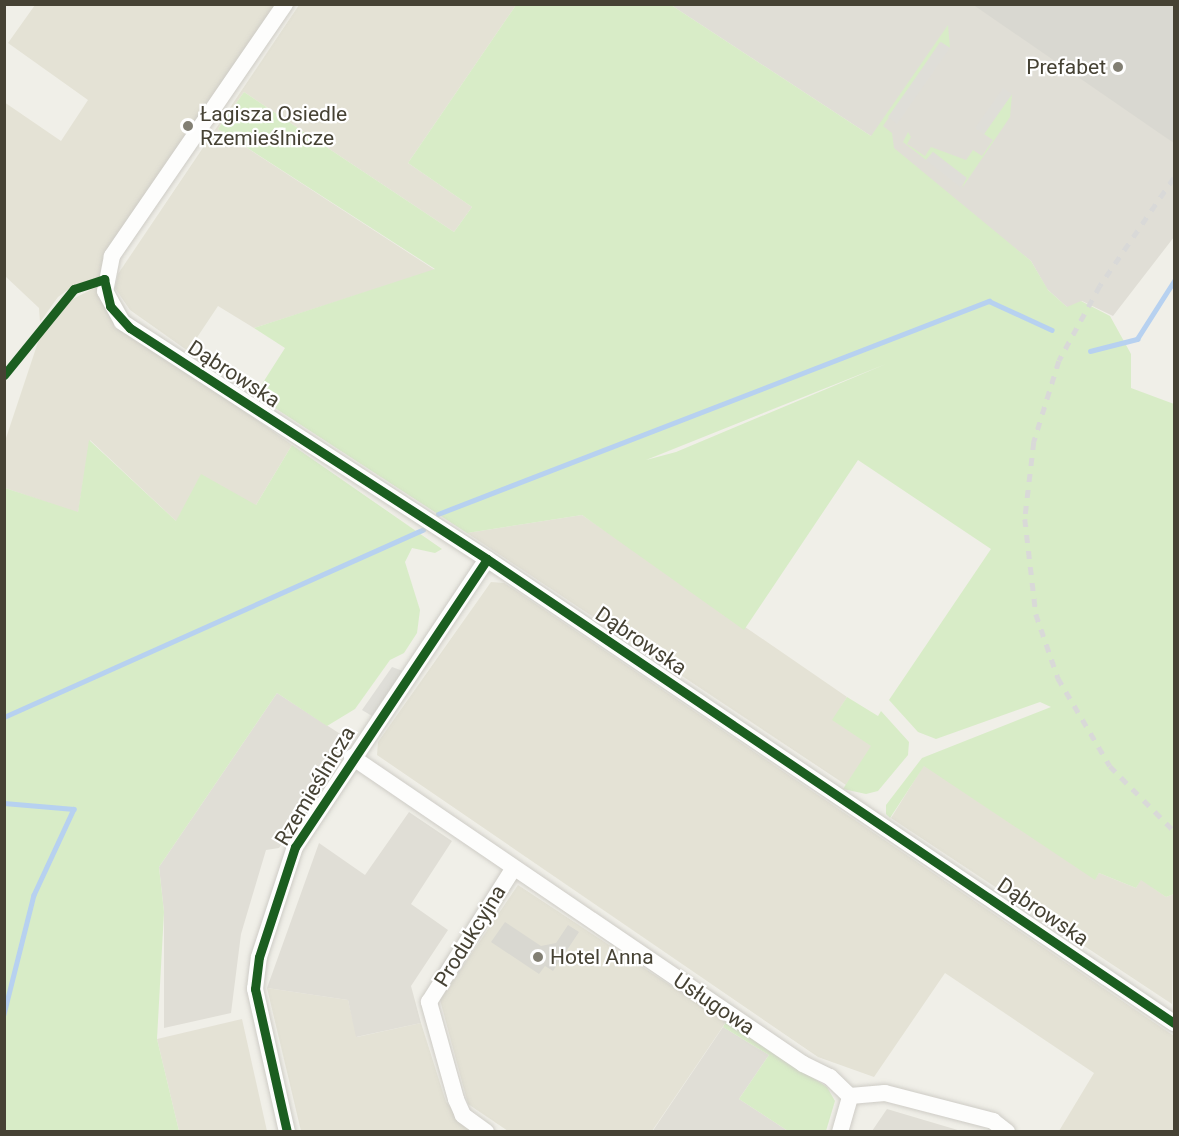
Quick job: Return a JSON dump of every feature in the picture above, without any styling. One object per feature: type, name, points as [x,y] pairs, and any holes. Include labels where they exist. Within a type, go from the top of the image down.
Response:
[{"type":"street","name":"Dąbrowska","points":[[285,4],[112,256],[104,279],[107,299],[130,328],[436,525],[1174,1023]]},
{"type":"street","name":"Rzemieślnicza","points":[[287,1131],[255,988],[259,957],[295,847],[352,757],[487,559]]},
{"type":"street","name":"Usługowa","points":[[352,757],[513,869],[803,1064],[830,1077],[850,1096]]},
{"type":"street","name":"Produkcyjna","points":[[486,1131],[463,1115],[456,1099],[429,1002],[513,869]]},
{"type":"street","points":[[840,1131],[850,1096],[885,1093],[993,1121],[1008,1131]]},
{"type":"shaded area","points":[[35,5],[279,5],[103,278],[73,286],[58,297],[40,322],[39,308],[5,276],[4,102],[61,141],[88,100],[8,43]]},
{"type":"shaded area","points":[[299,5],[516,5],[408,163],[472,207],[454,232],[244,92],[218,129],[435,270],[254,328],[218,306],[188,351],[130,310],[115,288],[118,274]]},
{"type":"shaded area","points":[[671,5],[1174,5],[1174,237],[1113,316],[1082,301],[1068,308],[1047,289],[1031,261],[871,136]]},
{"type":"shaded area","points":[[941,42],[950,48],[897,124],[888,117]]},
{"type":"shaded area","points":[[1003,88],[1012,94],[984,134],[975,128]]},
{"type":"shaded area","points":[[933,152],[967,178],[960,187],[926,160]]},
{"type":"shaded area","points":[[102,284],[124,326],[292,445],[256,505],[176,521],[90,440],[78,513],[5,488],[5,441],[40,336],[65,303]]},
{"type":"shaded area","points":[[582,515],[847,697],[833,720],[872,746],[846,785],[467,533]]},
{"type":"shaded area","points":[[491,582],[504,583],[518,592],[1174,1036],[1174,1131],[1059,1131],[1094,1073],[945,973],[874,1077],[818,1057],[377,755],[378,742]]},
{"type":"shaded area","points":[[392,667],[403,671],[372,716],[362,710]]},
{"type":"shaded area","points":[[277,693],[348,739],[279,848],[266,850],[241,934],[231,1013],[164,1028],[164,912],[159,867]]},
{"type":"shaded area","points":[[924,765],[1095,879],[1099,873],[1136,888],[1141,879],[1166,897],[1174,894],[1172,1004],[891,818]]},
{"type":"shaded area","points":[[409,812],[452,841],[411,904],[448,930],[411,986],[421,1023],[356,1037],[348,1000],[267,988],[319,843],[365,875]]},
{"type":"shaded area","points":[[518,885],[726,1022],[652,1131],[508,1131],[468,1104],[440,1000]]},
{"type":"shaded area","points":[[267,988],[348,1000],[357,1037],[421,1023],[446,1102],[472,1131],[301,1131]]},
{"type":"shaded area","points":[[242,1019],[267,1131],[179,1131],[157,1039]]},
{"type":"shaded area","points":[[723,1027],[769,1055],[739,1099],[788,1131],[652,1132]]},
{"type":"shaded area","points":[[887,1109],[961,1131],[872,1131]]},
{"type":"green space","points":[[516,5],[671,5],[871,136],[948,25],[950,48],[940,42],[883,126],[892,133],[894,148],[1031,261],[1048,290],[1067,307],[1081,301],[1110,316],[1131,354],[1131,388],[1174,404],[1174,894],[1166,897],[1141,880],[1136,888],[1099,873],[1095,880],[924,766],[890,818],[886,814],[886,805],[922,758],[1051,707],[1040,702],[936,739],[918,732],[889,700],[991,549],[858,460],[744,630],[582,515],[467,533],[255,395],[285,348],[254,328],[435,269],[218,129],[244,92],[454,232],[472,207],[408,163]],"holes":[[[886,364],[676,452],[646,460]]]},
{"type":"green space","points":[[1012,94],[1010,117],[962,188],[966,178],[933,152],[926,160],[903,142],[908,132],[911,137],[907,144],[925,156],[931,147],[966,160],[973,150],[982,156],[993,140],[984,134]]},
{"type":"green space","points":[[89,440],[176,521],[201,474],[256,505],[292,445],[442,549],[435,553],[412,548],[405,562],[420,610],[417,633],[404,653],[390,660],[355,709],[327,726],[277,693],[159,867],[164,912],[157,1039],[179,1131],[5,1131],[5,488],[78,512]]},
{"type":"green space","points":[[847,697],[878,716],[881,711],[909,742],[908,755],[878,791],[866,794],[843,789],[871,746],[832,720]]},
{"type":"green space","points":[[726,1022],[827,1087],[835,1101],[826,1131],[788,1131],[739,1099],[769,1055],[723,1027]]},
{"type":"building","name":"Prefabet","points":[[972,4],[1174,4],[1174,143],[1165,137]]},
{"type":"building","name":"Hotel Anna","points":[[505,922],[541,946],[556,943],[568,925],[579,932],[553,971],[545,966],[539,974],[491,942]]},
{"type":"waterway","points":[[1090,351],[1137,339],[1174,281]]},
{"type":"waterway","points":[[438,514],[989,301],[1052,330]]},
{"type":"waterway","points":[[4,717],[423,530]]},
{"type":"waterway","points":[[4,803],[74,809],[34,895],[4,1014]]},
{"type":"railway","points":[[1174,178],[1100,286],[1059,361],[1034,442],[1025,519],[1036,614],[1058,678],[1110,766],[1174,831]]},
{"type":"cycle path","points":[[4,375],[74,289],[104,279],[110,306],[130,328],[487,559],[1174,1023]]},
{"type":"cycle path","points":[[287,1132],[255,989],[259,957],[295,847],[487,559]]},
{"type":"place","name":"Prefabet","points":[[1118,67]]},
{"type":"place","name":"Łagisza Osiedle Rzemieślnicze","points":[[188,126]]},
{"type":"place","name":"Hotel Anna","points":[[538,957]]}]
